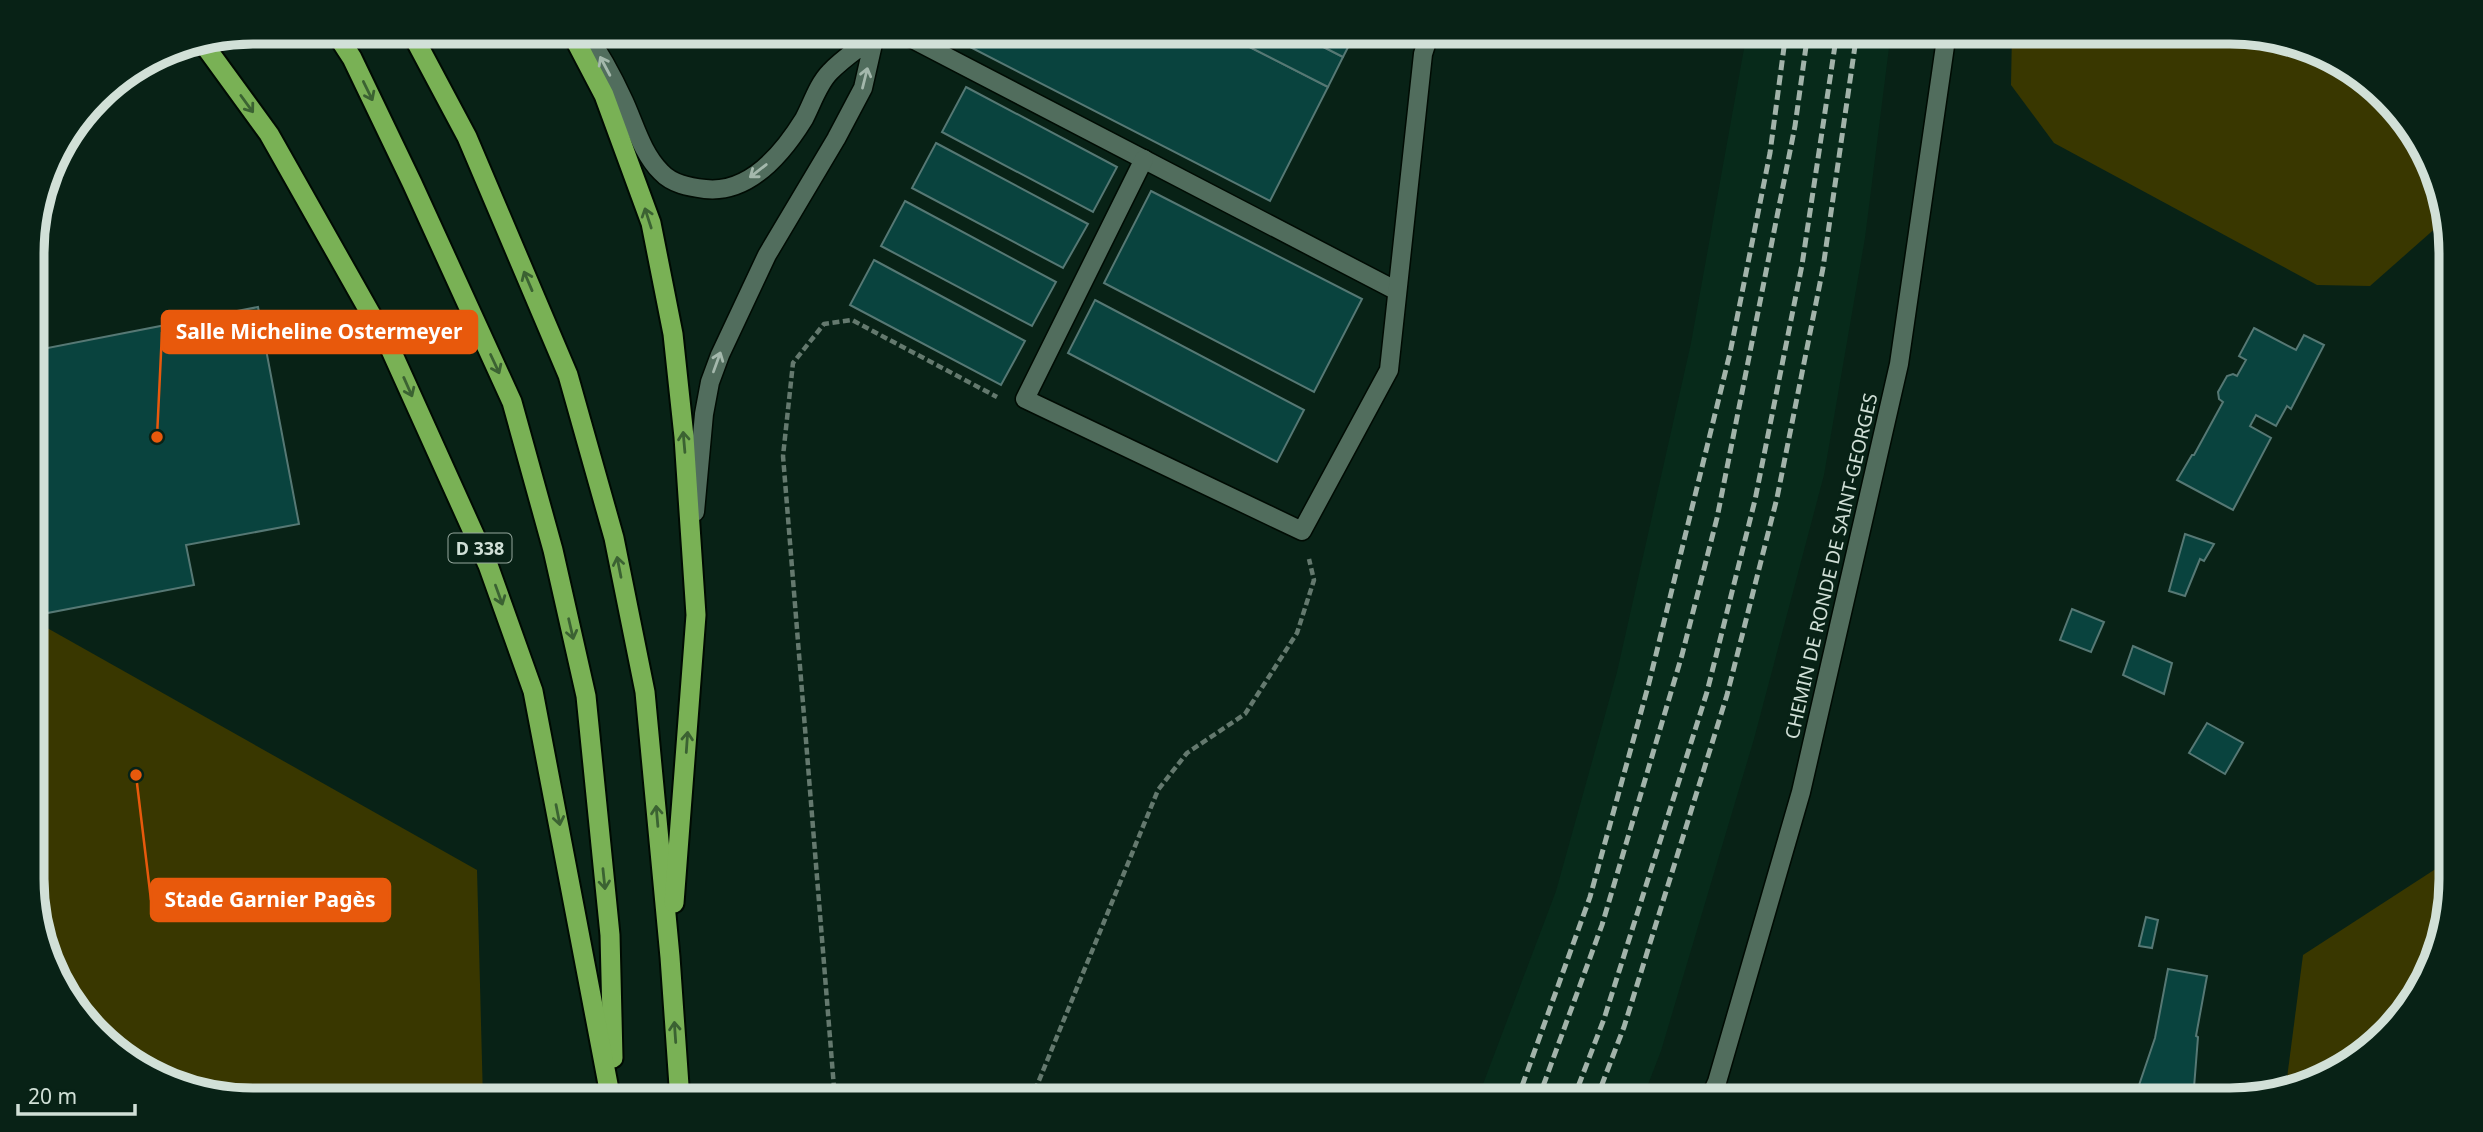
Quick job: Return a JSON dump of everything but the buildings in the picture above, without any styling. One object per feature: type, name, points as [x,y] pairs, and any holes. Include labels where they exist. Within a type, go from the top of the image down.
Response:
[{"type":"highway","name":"D 338","points":[[343,44],[412,183],[512,402],[553,550],[586,696],[610,935],[613,1088]]},
{"type":"highway","points":[[417,44],[467,137],[568,375],[614,538],[645,692],[670,957],[679,1088]]},
{"type":"highway","points":[[577,44],[604,95],[651,223],[673,334],[696,615],[670,957]]},
{"type":"highway","name":"D 338","points":[[207,49],[269,134],[390,348],[488,565],[533,691],[611,1088]]},
{"type":"street","points":[[592,44],[624,101],[641,144],[662,174],[685,186],[712,190],[737,186],[760,171],[782,150],[803,120],[828,74],[863,44]]},
{"type":"street","points":[[692,550],[704,414],[716,364],[766,255],[836,139],[863,88],[873,44]]},
{"type":"street","points":[[922,44],[1397,291]]},
{"type":"street","points":[[1144,159],[1025,399],[1302,531],[1389,370],[1426,44]]},
{"type":"street","name":"CHEMIN DE RONDE DE SAINT-GEORGES","points":[[1714,1088],[1801,792],[1899,364],[1945,44]]},
{"type":"path","points":[[834,1088],[783,456],[793,363],[824,324],[852,320],[1003,400],[1025,399]]},
{"type":"path","points":[[1036,1088],[1158,790],[1187,753],[1245,714],[1297,634],[1314,580],[1302,531]]},
{"type":"shaded area","points":[[1745,44],[1889,44],[1865,238],[1824,475],[1754,739],[1661,1051],[1647,1088],[1482,1088],[1556,891],[1617,672],[1691,343]]},
{"type":"shaded area","points":[[2012,44],[2244,44],[2284,51],[2335,72],[2358,87],[2396,125],[2423,173],[2437,227],[2370,286],[2317,285],[2054,143],[2011,85]]},
{"type":"shaded area","points":[[44,626],[477,870],[483,1088],[225,1086],[186,1077],[148,1060],[125,1045],[87,1007],[72,984],[51,933],[44,879]]},
{"type":"shaded area","points":[[2439,867],[2439,893],[2432,933],[2411,984],[2396,1007],[2358,1045],[2335,1060],[2287,1080],[2303,955]]},
{"type":"railway","points":[[1521,1088],[1590,897],[1649,683],[1730,353],[1770,153],[1784,44]]},
{"type":"railway","points":[[1542,1088],[1602,925],[1682,655],[1717,518],[1795,126],[1806,44]]},
{"type":"railway","points":[[1578,1088],[1604,1019],[1707,692],[1755,500],[1802,265],[1835,44]]},
{"type":"railway","points":[[1601,1088],[1624,1027],[1727,695],[1777,498],[1823,268],[1855,44]]},
{"type":"place","name":"Salle Micheline Ostermeyer","points":[[157,437]]},
{"type":"place","name":"Stade Garnier Pagès","points":[[136,775]]}]
